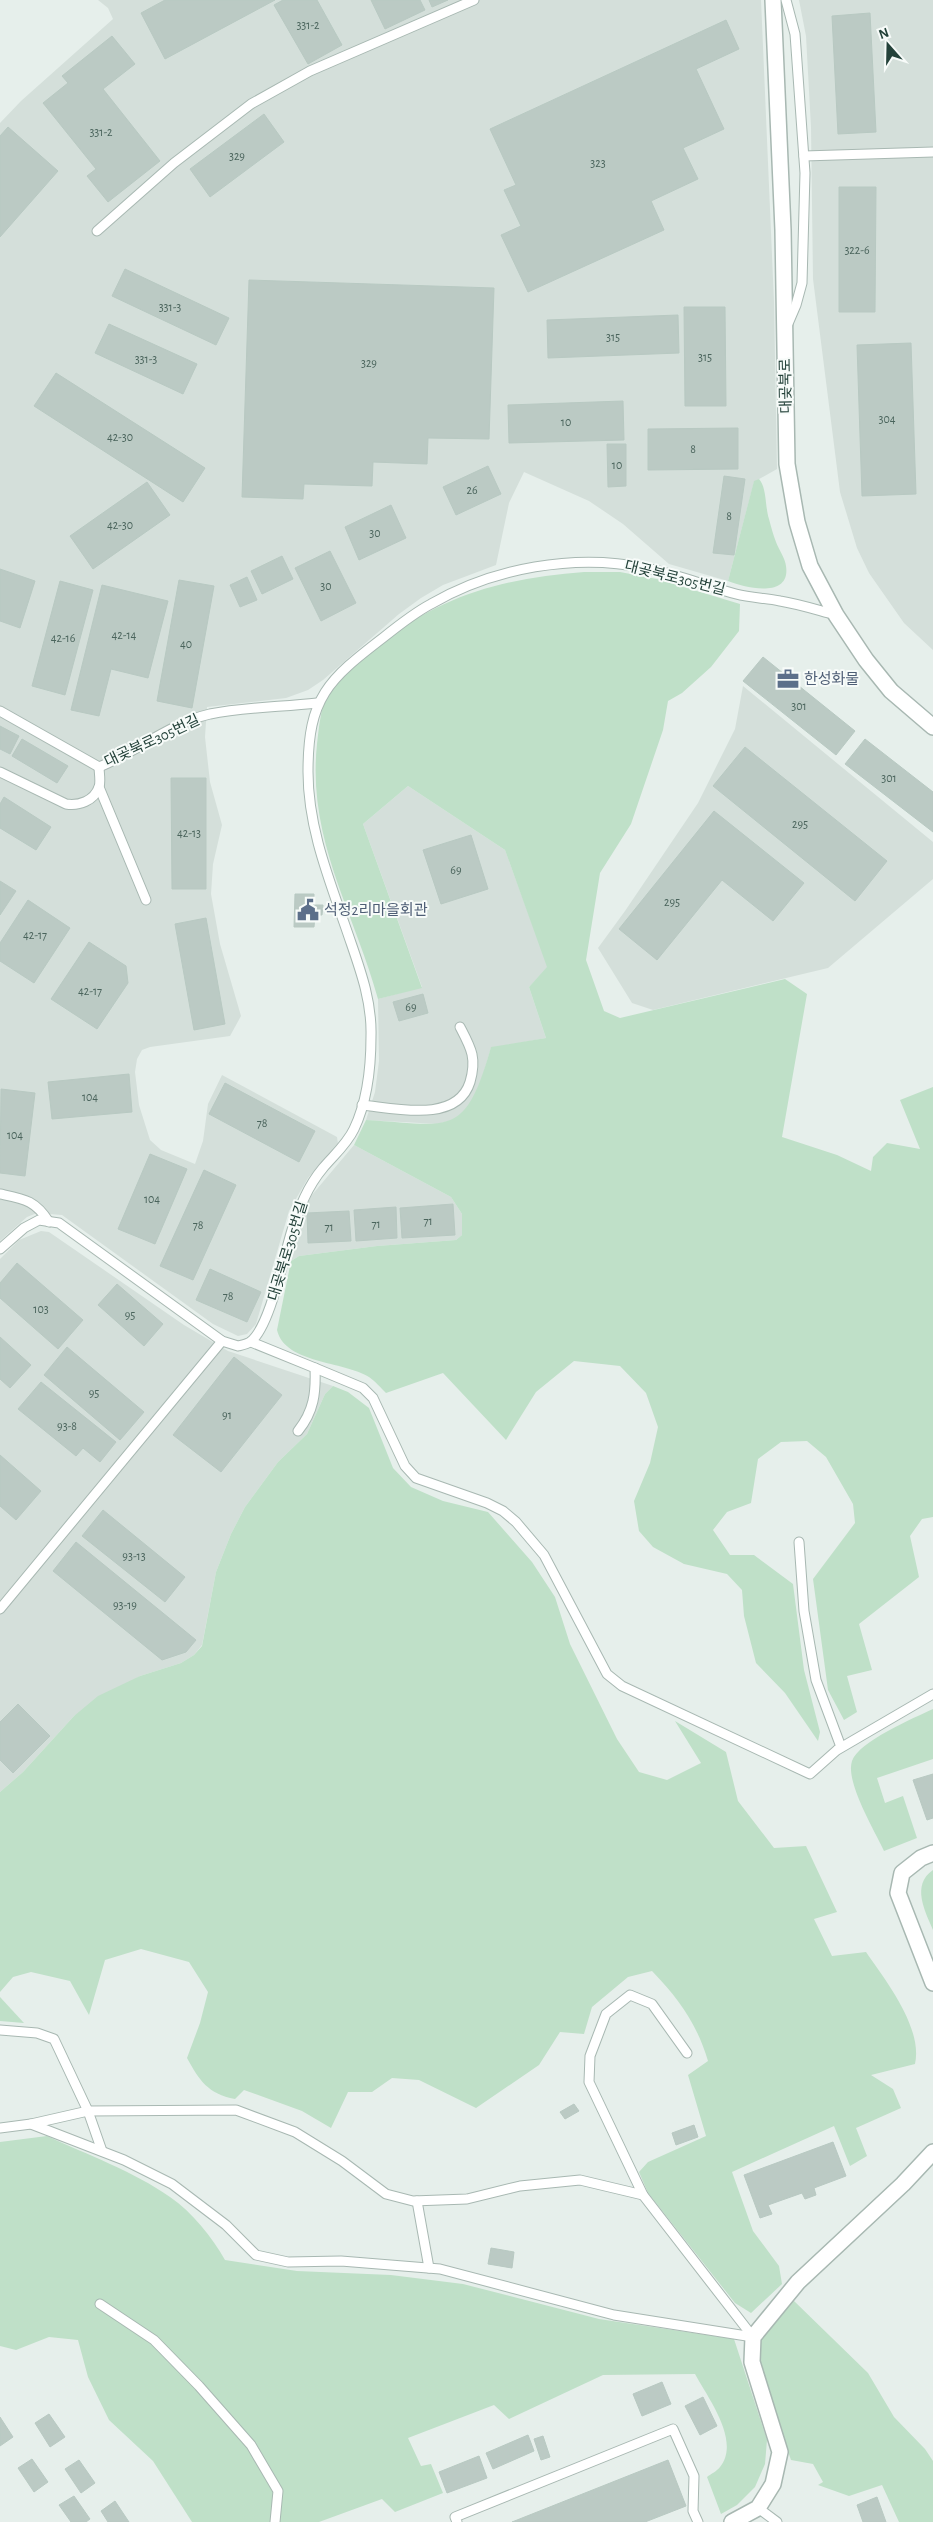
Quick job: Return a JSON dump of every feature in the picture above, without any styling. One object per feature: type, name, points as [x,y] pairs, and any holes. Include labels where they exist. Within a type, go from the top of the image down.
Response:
[{"type":"street","name":"대곶북로","points":[[773,0],[783,230],[787,464],[797,522],[810,566],[836,615],[866,660],[891,691],[933,726]]},
{"type":"street","points":[[933,1853],[921,1858],[902,1873],[898,1893],[933,1983]]},
{"type":"street","points":[[732,2522],[758,2508],[773,2484],[780,2452],[752,2362],[753,2337],[798,2282],[903,2184],[933,2152]]},
{"type":"lane","points":[[97,231],[174,163],[251,104],[310,71],[474,0]]},
{"type":"lane","points":[[785,331],[796,305],[802,283],[804,243],[804,156],[795,34],[786,0]]},
{"type":"lane","points":[[804,156],[933,152]]},
{"type":"lane","name":"대곶북로305번길","points":[[250,1342],[259,1332],[269,1311],[282,1260],[303,1198],[355,1128],[362,1105],[371,1034],[368,997],[320,855],[312,813],[308,774],[310,740],[317,703],[336,676],[386,635],[430,604],[495,576],[540,567],[590,563],[643,567],[688,578],[737,594],[784,602],[836,615]]},
{"type":"lane","name":"대곶북로305번길","points":[[0,711],[99,767],[124,757],[181,725],[210,714],[317,703]]},
{"type":"lane","points":[[99,767],[99,787],[146,900]]},
{"type":"lane","points":[[0,772],[66,804],[77,806],[88,801],[99,787]]},
{"type":"lane","points":[[362,1105],[412,1110],[440,1108],[456,1102],[468,1086],[474,1067],[472,1049],[460,1027]]},
{"type":"lane","points":[[0,1194],[28,1200],[41,1209],[49,1222]]},
{"type":"lane","points":[[0,1249],[24,1228],[39,1220],[58,1223],[222,1341],[238,1346],[250,1342],[363,1388],[373,1398],[406,1466],[416,1478],[503,1510],[516,1522],[544,1555],[607,1674],[622,1686],[810,1774],[841,1747],[933,1694]]},
{"type":"lane","points":[[0,1609],[222,1341]]},
{"type":"lane","points":[[298,1431],[307,1420],[312,1407],[315,1394],[315,1368]]},
{"type":"lane","points":[[799,1542],[804,1611],[816,1680],[841,1747]]},
{"type":"lane","points":[[687,2053],[652,2004],[630,1995],[606,2014],[590,2056],[589,2082],[643,2195],[753,2337]]},
{"type":"lane","points":[[0,2030],[37,2033],[54,2039],[88,2111],[102,2151]]},
{"type":"lane","points":[[0,2128],[31,2124],[88,2111],[236,2110],[295,2132],[342,2161],[386,2194],[416,2201],[467,2199],[520,2186],[580,2180],[643,2195]]},
{"type":"lane","points":[[31,2124],[102,2151],[172,2184],[226,2225],[256,2256],[288,2262],[341,2261],[440,2269],[614,2315],[753,2337]]},
{"type":"lane","points":[[416,2201],[429,2268]]},
{"type":"lane","points":[[100,2304],[154,2340],[200,2386],[251,2445],[278,2491],[275,2522]]},
{"type":"lane","points":[[457,2522],[455,2518],[673,2429],[694,2476],[693,2511],[698,2522]]},
{"type":"lane","points":[[758,2508],[777,2522]]},
{"type":"shaded area","points":[[98,0],[761,0],[774,302],[777,469],[754,482],[728,581],[669,564],[623,524],[589,501],[524,472],[509,503],[496,565],[443,585],[421,598],[399,614],[323,680],[308,690],[286,698],[207,707],[205,737],[210,782],[222,825],[213,864],[211,894],[220,944],[241,1016],[230,1036],[150,1047],[142,1050],[137,1059],[135,1072],[139,1105],[150,1140],[161,1150],[195,1164],[203,1141],[208,1104],[222,1075],[337,1137],[338,1144],[308,1178],[289,1211],[256,1324],[247,1334],[238,1336],[213,1324],[62,1215],[37,1213],[27,1217],[0,1241],[0,123],[21,101],[113,19],[108,8]]},
{"type":"shaded area","points":[[799,0],[933,0],[933,650],[904,623],[869,573],[857,548],[840,492],[813,279],[811,127],[806,36]]},
{"type":"shaded area","points":[[743,686],[933,842],[933,879],[828,968],[653,1010],[632,1003],[598,948],[698,803],[735,729]]},
{"type":"shaded area","points":[[408,786],[505,850],[548,967],[529,987],[546,1038],[491,1048],[473,1101],[463,1113],[452,1120],[438,1124],[366,1120],[375,1092],[379,1061],[378,999],[422,987],[363,824]]},
{"type":"shaded area","points":[[354,1145],[451,1197],[462,1214],[462,1235],[456,1240],[377,1246],[299,1256],[291,1261],[304,1210],[312,1195]]},
{"type":"shaded area","points":[[41,1231],[49,1232],[184,1325],[228,1351],[333,1386],[325,1394],[307,1434],[278,1462],[245,1507],[231,1534],[216,1572],[202,1645],[194,1655],[181,1663],[140,1676],[74,1716],[23,1772],[0,1792],[0,1259],[19,1240]]},
{"type":"green space","points":[[759,479],[765,492],[773,533],[786,566],[786,576],[781,583],[774,587],[765,588],[755,588],[728,581],[754,481]]},
{"type":"green space","points":[[584,572],[620,572],[657,579],[740,604],[739,631],[711,667],[682,693],[668,701],[663,730],[631,824],[600,873],[586,960],[604,1011],[620,1018],[785,979],[807,994],[782,1137],[837,1155],[871,1171],[873,1157],[887,1143],[920,1149],[900,1100],[933,1087],[933,1517],[922,1519],[910,1536],[919,1577],[859,1624],[872,1670],[847,1676],[857,1712],[844,1720],[828,1690],[813,1579],[855,1523],[853,1504],[826,1457],[807,1441],[781,1442],[758,1459],[751,1503],[727,1512],[713,1530],[730,1555],[754,1555],[793,1584],[804,1670],[820,1732],[818,1741],[785,1693],[756,1663],[744,1616],[742,1590],[727,1574],[684,1564],[653,1547],[639,1531],[634,1501],[650,1463],[658,1427],[646,1393],[620,1366],[574,1361],[536,1392],[506,1440],[443,1373],[386,1393],[369,1377],[358,1372],[303,1356],[282,1341],[277,1330],[291,1261],[299,1256],[377,1246],[456,1240],[462,1235],[462,1214],[451,1197],[354,1145],[366,1120],[418,1124],[451,1120],[462,1112],[472,1098],[482,1077],[491,1047],[546,1038],[529,987],[547,967],[505,850],[408,786],[363,824],[422,988],[378,999],[335,874],[319,812],[316,779],[317,744],[320,720],[327,696],[337,681],[406,625],[453,600],[478,591],[530,578]]},
{"type":"green space","points":[[333,1386],[348,1392],[369,1408],[393,1468],[411,1487],[443,1501],[488,1512],[532,1562],[555,1597],[570,1644],[617,1739],[639,1772],[667,1780],[701,1763],[675,1721],[726,1752],[738,1801],[774,1848],[806,1846],[837,1912],[814,1919],[832,1956],[866,1952],[901,2005],[908,2020],[914,2035],[915,2064],[871,2075],[893,2089],[901,2108],[856,2128],[867,2156],[850,2166],[834,2126],[732,2172],[753,2231],[779,2266],[782,2284],[751,2313],[735,2303],[648,2193],[639,2172],[648,2162],[706,2136],[688,2075],[708,2061],[704,2048],[693,2024],[679,2002],[652,1971],[628,1977],[592,2007],[584,2034],[560,2032],[539,2065],[476,2108],[419,2080],[392,2078],[372,2092],[348,2092],[331,2128],[302,2111],[244,2090],[235,2099],[218,2094],[205,2085],[187,2058],[200,2023],[208,1992],[189,1962],[141,1949],[105,1960],[89,2015],[70,1981],[31,1972],[13,1977],[0,1992],[0,1792],[23,1772],[74,1716],[98,1696],[140,1676],[181,1663],[194,1655],[202,1646],[216,1572],[231,1534],[245,1507],[278,1462],[307,1434],[325,1394]]},
{"type":"green space","points":[[933,1709],[933,1759],[877,1778],[885,1803],[903,1796],[917,1838],[884,1851],[857,1793],[851,1770],[852,1761],[857,1753],[876,1738]]},
{"type":"green space","points":[[933,1870],[933,1930],[924,1907],[921,1891],[926,1876]]},
{"type":"green space","points":[[0,1997],[24,2023],[0,2021]]},
{"type":"green space","points":[[47,2136],[126,2171],[170,2197],[201,2226],[225,2260],[297,2271],[391,2275],[463,2284],[599,2319],[734,2339],[767,2440],[765,2464],[755,2487],[737,2505],[721,2514],[707,2477],[720,2467],[725,2457],[727,2445],[725,2432],[714,2407],[695,2374],[603,2375],[509,2419],[494,2405],[408,2438],[421,2466],[431,2464],[443,2493],[395,2512],[382,2499],[319,2522],[192,2522],[153,2461],[109,2420],[88,2377],[78,2340],[49,2337],[16,2350],[0,2346],[0,2142]]},
{"type":"green space","points":[[793,2300],[868,2373],[894,2417],[925,2449],[933,2461],[933,2522],[899,2522],[882,2485],[849,2496],[818,2485],[823,2482],[813,2464],[791,2460],[761,2375],[757,2338]]},
{"type":"building","points":[[165,0],[275,0],[165,59],[141,13]]},
{"type":"building","points":[[283,0],[317,0],[342,45],[308,64],[274,5]]},
{"type":"building","points":[[371,0],[420,0],[425,10],[385,29]]},
{"type":"building","points":[[429,0],[448,0],[432,7]]},
{"type":"building","points":[[870,13],[876,132],[838,134],[832,16]]},
{"type":"building","points":[[726,20],[739,49],[696,69],[724,129],[683,148],[698,179],[651,201],[664,230],[528,292],[501,235],[521,226],[504,190],[516,185],[490,129]]},
{"type":"building","points":[[112,36],[135,64],[103,89],[160,161],[108,202],[87,176],[96,169],[43,103],[68,83],[62,76]]},
{"type":"building","points":[[264,114],[284,142],[210,197],[190,169]]},
{"type":"building","points":[[8,127],[58,171],[0,237],[0,136]]},
{"type":"building","points":[[839,187],[876,187],[875,312],[839,312]]},
{"type":"building","points":[[125,269],[229,318],[216,345],[112,296]]},
{"type":"building","points":[[249,280],[494,288],[489,439],[428,438],[427,464],[373,462],[372,486],[304,484],[303,499],[242,497]]},
{"type":"building","points":[[684,307],[725,307],[726,406],[685,406]]},
{"type":"building","points":[[678,315],[679,353],[548,358],[547,320]]},
{"type":"building","points":[[109,324],[197,364],[183,394],[95,353]]},
{"type":"building","points":[[911,343],[916,494],[862,496],[857,345]]},
{"type":"building","points":[[56,373],[205,468],[183,502],[34,406]]},
{"type":"building","points":[[623,401],[624,440],[509,443],[508,405]]},
{"type":"building","points":[[738,428],[738,469],[648,470],[648,429]]},
{"type":"building","points":[[607,444],[626,444],[626,486],[608,487]]},
{"type":"building","points":[[488,466],[501,494],[456,515],[443,487]]},
{"type":"building","points":[[724,476],[745,479],[734,555],[713,553]]},
{"type":"building","points":[[147,482],[170,515],[93,569],[70,536]]},
{"type":"building","points":[[391,505],[406,538],[359,560],[345,527]]},
{"type":"building","points":[[330,551],[356,603],[321,621],[295,568]]},
{"type":"building","points":[[282,556],[293,579],[262,594],[251,571]]},
{"type":"building","points":[[0,569],[35,581],[20,628],[0,621]]},
{"type":"building","points":[[247,577],[257,600],[240,607],[230,585]]},
{"type":"building","points":[[179,580],[214,586],[192,708],[157,701]]},
{"type":"building","points":[[60,581],[93,590],[65,695],[32,686]]},
{"type":"building","points":[[102,585],[168,601],[148,678],[111,669],[99,716],[71,710]]},
{"type":"building","points":[[763,657],[855,731],[836,755],[743,681]]},
{"type":"building","points":[[0,726],[19,736],[10,754],[0,749]]},
{"type":"building","points":[[22,739],[68,766],[57,783],[12,756]]},
{"type":"building","points":[[865,739],[933,792],[933,832],[845,764]]},
{"type":"building","points":[[745,747],[887,861],[855,901],[713,786]]},
{"type":"building","points":[[171,778],[206,778],[206,889],[172,889]]},
{"type":"building","points":[[4,797],[51,827],[36,850],[0,828],[0,804]]},
{"type":"building","points":[[714,811],[804,883],[773,921],[722,880],[657,960],[619,929]]},
{"type":"building","points":[[471,835],[488,889],[441,904],[423,850]]},
{"type":"building","points":[[0,881],[16,891],[0,915]]},
{"type":"building","name":"석정2리마을회관","points":[[295,894],[314,894],[314,905],[323,905],[322,915],[315,915],[314,927],[294,927]]},
{"type":"building","points":[[28,900],[70,928],[34,983],[0,961],[0,943]]},
{"type":"building","points":[[206,918],[225,1024],[194,1030],[175,924]]},
{"type":"building","points":[[89,942],[126,966],[128,983],[97,1029],[51,999]]},
{"type":"building","points":[[423,994],[428,1013],[399,1021],[393,1002]]},
{"type":"building","points":[[129,1074],[132,1112],[52,1119],[48,1082]]},
{"type":"building","points":[[225,1083],[315,1131],[299,1162],[209,1114]]},
{"type":"building","points":[[1,1089],[35,1093],[25,1176],[0,1173]]},
{"type":"building","points":[[150,1154],[187,1169],[155,1244],[118,1229]]},
{"type":"building","points":[[204,1170],[236,1185],[193,1280],[160,1266]]},
{"type":"building","points":[[453,1204],[455,1235],[402,1238],[400,1208]]},
{"type":"building","points":[[396,1207],[397,1238],[356,1241],[354,1210]]},
{"type":"building","points":[[349,1211],[351,1241],[308,1243],[307,1213]]},
{"type":"building","points":[[17,1263],[83,1320],[58,1349],[0,1298],[0,1283]]},
{"type":"building","points":[[210,1269],[261,1292],[247,1322],[196,1300]]},
{"type":"building","points":[[117,1284],[163,1324],[144,1346],[98,1305]]},
{"type":"building","points":[[0,1337],[31,1365],[10,1388],[0,1379]]},
{"type":"building","points":[[67,1347],[144,1412],[120,1440],[44,1375]]},
{"type":"building","points":[[234,1357],[282,1395],[221,1472],[173,1435]]},
{"type":"building","points":[[41,1382],[116,1442],[100,1462],[83,1448],[76,1456],[18,1409]]},
{"type":"building","points":[[0,1455],[41,1491],[16,1520],[0,1506]]},
{"type":"building","points":[[103,1510],[185,1577],[165,1602],[82,1536]]},
{"type":"building","points":[[76,1542],[196,1640],[186,1652],[162,1660],[53,1571]]},
{"type":"building","points":[[18,1704],[50,1736],[13,1773],[0,1760],[0,1722]]},
{"type":"building","points":[[933,1774],[933,1818],[927,1820],[913,1780]]},
{"type":"building","points":[[574,2104],[579,2111],[565,2119],[560,2112]]},
{"type":"building","points":[[694,2125],[698,2137],[676,2145],[672,2133]]},
{"type":"building","points":[[833,2142],[846,2176],[814,2188],[816,2195],[805,2199],[802,2193],[768,2205],[772,2214],[760,2218],[744,2175]]},
{"type":"building","points":[[491,2248],[514,2252],[512,2268],[488,2264]]},
{"type":"building","points":[[662,2382],[671,2404],[642,2416],[633,2394]]},
{"type":"building","points":[[703,2397],[717,2426],[700,2435],[685,2406]]},
{"type":"building","points":[[49,2414],[65,2437],[50,2447],[35,2423]]},
{"type":"building","points":[[0,2417],[13,2437],[0,2446]]},
{"type":"building","points":[[528,2435],[534,2451],[493,2469],[486,2453]]},
{"type":"building","points":[[543,2436],[550,2457],[541,2460],[534,2439]]},
{"type":"building","points":[[479,2456],[487,2478],[447,2493],[439,2472]]},
{"type":"building","points":[[32,2459],[48,2482],[34,2492],[18,2468]]},
{"type":"building","points":[[79,2460],[95,2483],[81,2493],[65,2469]]},
{"type":"building","points":[[668,2460],[686,2506],[645,2522],[512,2522]]},
{"type":"building","points":[[74,2496],[90,2519],[86,2522],[71,2522],[59,2505]]},
{"type":"building","points":[[877,2497],[886,2522],[863,2522],[857,2505]]},
{"type":"building","points":[[115,2501],[129,2522],[108,2522],[101,2511]]},
{"type":"place","name":"한성화물","points":[[788,679]]},
{"type":"place","name":"석정2리마을회관","points":[[308,910]]}]
